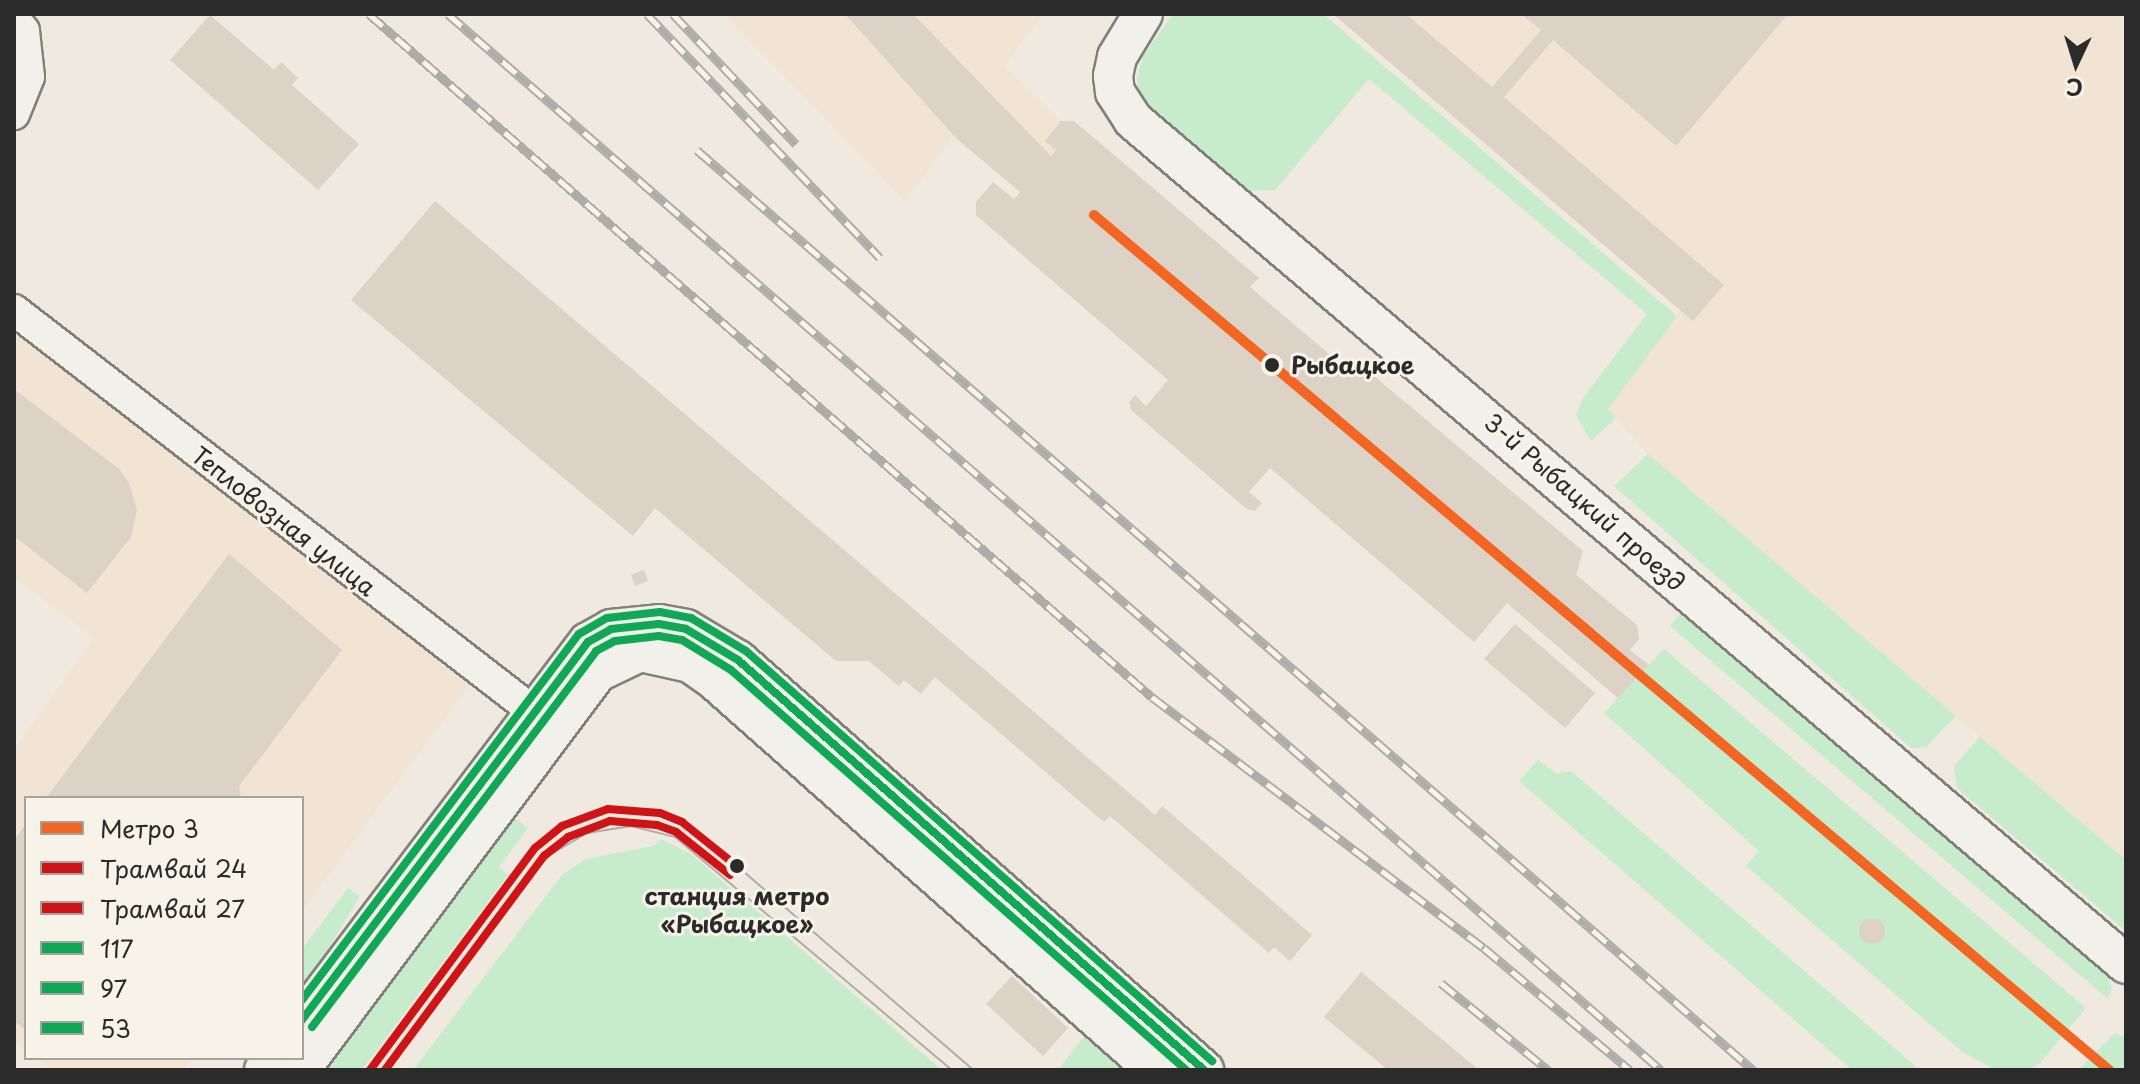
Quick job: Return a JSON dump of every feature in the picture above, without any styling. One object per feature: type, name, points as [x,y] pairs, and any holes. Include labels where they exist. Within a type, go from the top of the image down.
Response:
[{"type":"street","name":"3-й Рыбацкий проезд","points":[[1143,14],[1117,57],[1113,76],[1115,92],[1133,120],[2126,964]]},
{"type":"street","points":[[14,18],[24,31],[29,77],[14,114]]},
{"type":"street","name":"Тепловозная улица","points":[[14,310],[544,720]]},
{"type":"street","points":[[300,1070],[544,720],[588,642],[611,629],[661,639],[713,679],[1155,1070]]},
{"type":"street","points":[[661,639],[686,629],[738,660],[1204,1070]]},
{"type":"street","points":[[304,1018],[544,720]]},
{"type":"shaded area","points":[[724,14],[1043,14],[1004,67],[1061,121],[1046,140],[1056,150],[1020,192],[953,136],[905,201]]},
{"type":"shaded area","points":[[1333,14],[2126,14],[2126,860],[1659,466],[1608,409],[1681,310]]},
{"type":"shaded area","points":[[14,328],[471,683],[304,907],[304,796],[24,796],[24,1048],[14,1041],[14,750],[94,638],[14,577]]},
{"type":"shaded area","points":[[40,1060],[190,1060],[183,1070],[54,1070]]},
{"type":"green space","points":[[1173,14],[1323,14],[1677,316],[1608,409],[1616,418],[1591,441],[1576,415],[1583,398],[1647,314],[1369,79],[1275,190],[1250,191],[1141,103],[1137,79],[1143,56]]},
{"type":"green space","points":[[1648,454],[1956,716],[1926,747],[1911,748],[1614,486]]},
{"type":"green space","points":[[1681,613],[2105,971],[2112,988],[2108,999],[1670,626]]},
{"type":"green space","points":[[1664,649],[2086,1008],[2040,1063],[2027,1070],[1996,1070],[1961,1051],[1746,866],[1759,851],[1604,713]]},
{"type":"green space","points":[[1980,737],[2126,860],[2126,931],[1957,788],[1954,766]]},
{"type":"green space","points":[[1538,760],[1557,774],[1571,771],[1920,1070],[1852,1070],[1519,781]]},
{"type":"green space","points":[[511,816],[528,828],[499,867],[508,875],[362,1070],[321,1070]]},
{"type":"green space","points":[[661,839],[692,855],[942,1070],[413,1070],[562,875],[586,859],[653,846]]},
{"type":"green space","points":[[348,888],[360,896],[304,989],[304,946]]},
{"type":"green space","points":[[1088,1031],[1136,1070],[1058,1070]]},
{"type":"green space","points":[[2115,1033],[2126,1038],[2126,1070],[2078,1070]]},
{"type":"building","points":[[845,14],[913,14],[1051,156],[1056,150],[1045,141],[1061,121],[1074,121],[1259,278],[1250,287],[1348,370],[1356,361],[1583,551],[1576,575],[1637,625],[1639,639],[1630,650],[1649,665],[1618,698],[1507,603],[1474,642],[1270,468],[1249,492],[1262,503],[1255,511],[1247,509],[1131,410],[1129,402],[1135,395],[1146,406],[1168,380],[976,215],[976,202],[993,182],[1014,199],[1020,192],[957,139]]},
{"type":"building","points":[[1333,14],[1406,14],[1492,87],[1541,30],[1521,14],[1788,14],[1676,146],[1553,40],[1504,97],[1724,285],[1693,321]]},
{"type":"building","points":[[210,15],[274,70],[281,62],[298,78],[292,85],[359,144],[318,190],[170,60]]},
{"type":"building","points":[[435,201],[1155,815],[1162,806],[1312,935],[1290,961],[1274,947],[1269,953],[1110,816],[1104,822],[935,677],[921,694],[904,680],[899,686],[869,661],[836,661],[655,508],[633,536],[351,300]]},
{"type":"building","points":[[14,389],[119,469],[129,483],[137,510],[131,537],[87,593],[14,536]]},
{"type":"building","points":[[229,554],[342,650],[239,786],[241,796],[48,796]]},
{"type":"building","points":[[644,570],[648,581],[635,586],[631,575]]},
{"type":"building","points":[[1515,624],[1595,693],[1565,728],[1484,659]]},
{"type":"building","points":[[24,827],[24,1028],[14,1021],[14,840]]},
{"type":"building","points":[[1872,918],[1881,922],[1885,931],[1881,940],[1872,944],[1863,940],[1859,931],[1863,922]]},
{"type":"building","points":[[1361,972],[1479,1070],[1388,1070],[1324,1017]]},
{"type":"building","points":[[1012,976],[1068,1028],[1043,1056],[986,1004]]},
{"type":"tram line","name":"24","points":[[370,1070],[535,848],[562,826],[608,809],[660,813],[682,822],[737,866]]},
{"type":"tram line","name":"27","points":[[385,1070],[544,856],[568,837],[610,821],[657,825],[676,832],[730,875]]},
{"type":"tram line","points":[[510,904],[548,856],[587,833],[631,826],[675,837],[952,1070]]},
{"type":"tram line","points":[[737,866],[973,1070]]},
{"type":"railway","points":[[369,14],[1152,697],[1484,948],[1630,1070]]},
{"type":"railway","points":[[448,14],[1661,1070]]},
{"type":"railway","points":[[647,14],[880,258]]},
{"type":"railway","points":[[673,14],[796,144]]},
{"type":"railway","points":[[697,150],[1753,1070]]},
{"type":"railway","points":[[1441,983],[1548,1070]]},
{"type":"metro line","name":"3","points":[[1094,215],[2109,1070]]},
{"type":"transit line","name":"53","points":[[304,997],[579,634],[607,618],[660,612],[691,618],[746,651],[1212,1061]]},
{"type":"transit line","name":"117","points":[[304,1017],[588,642],[611,629],[659,624],[686,629],[738,660],[1204,1070]]},
{"type":"transit line","name":"97","points":[[312,1027],[596,651],[615,641],[659,636],[682,640],[731,670],[1186,1070]]},
{"type":"place","name":"Рыбацкое","points":[[1272,365]]},
{"type":"place","name":"станция метро «Рыбацкое»","points":[[737,866]]}]
